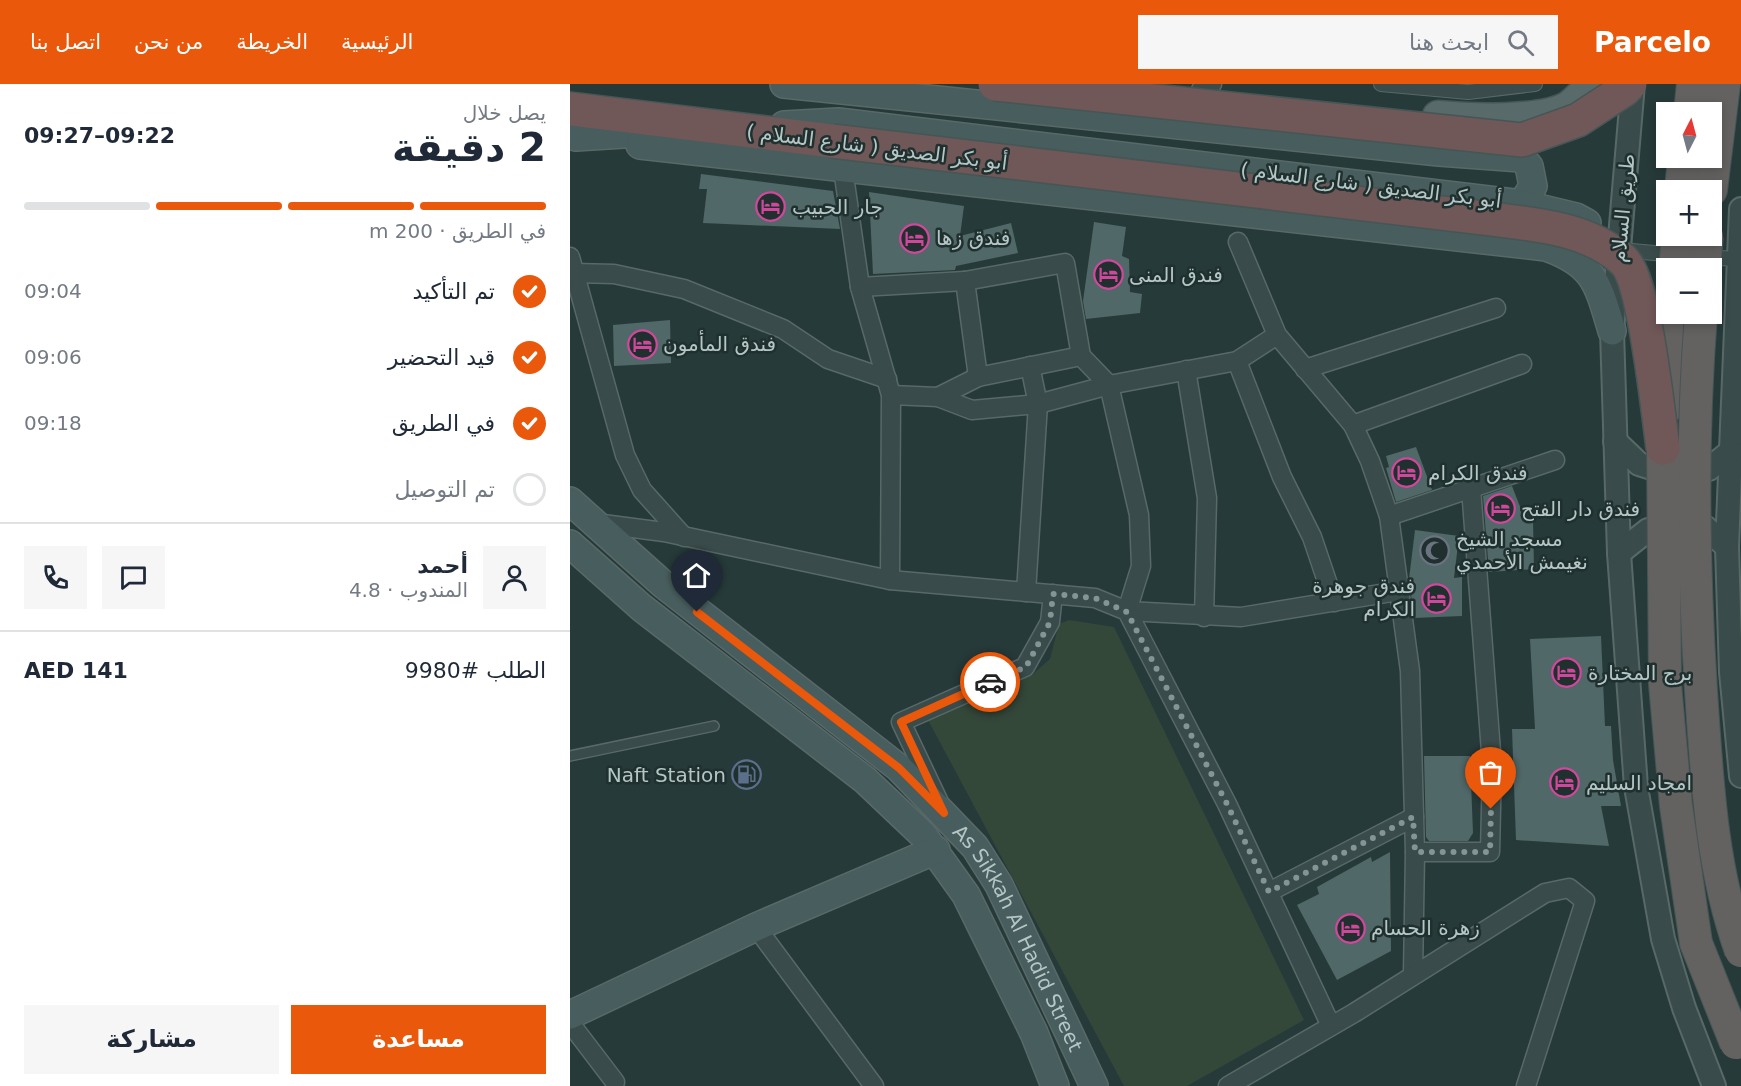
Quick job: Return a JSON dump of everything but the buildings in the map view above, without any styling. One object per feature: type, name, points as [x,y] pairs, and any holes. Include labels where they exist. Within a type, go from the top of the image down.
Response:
[{"type":"highway","points":[[996,84],[1522,140],[1578,120],[1624,90],[1631,89]]},
{"type":"highway","points":[[1691,102],[1693,84]]},
{"type":"highway","points":[[1712,180],[1724,84]]},
{"type":"highway","name":"( شارع السلام ) أبو بكر الصديق","points":[[572,128],[717,128],[838,155],[1492,219],[1545,226],[1589,238],[1625,261],[1644,314],[1663,448]]},
{"type":"highway","points":[[1671,324],[1663,448],[1665,684],[1676,806],[1696,943],[1738,1048]]},
{"type":"highway","points":[[1700,324],[1694,397],[1693,561],[1708,803],[1728,911],[1741,951]]},
{"type":"main road","name":"( شارع السلام ) أبو بكر الصديق","points":[[717,128],[838,122],[1522,204],[1533,186],[1529,166],[1521,158],[1440,152],[784,84]]},
{"type":"main road","points":[[1149,84],[1207,87],[1465,119],[1522,118],[1567,107],[1593,84]]},
{"type":"main road","points":[[1521,158],[1581,135],[1631,89]]},
{"type":"main road","points":[[1432,115],[1440,152]]},
{"type":"main road","points":[[572,128],[838,155],[1546,247],[1571,256],[1589,272],[1602,299],[1612,331]]},
{"type":"main road","points":[[1522,204],[1576,217],[1620,247]]},
{"type":"main road","name":"As Sikkah Al Hadid Street","points":[[570,501],[591,523],[673,593],[899,768],[975,846],[999,885],[1094,1086]]},
{"type":"main road","name":"As Sikkah Al Hadid Street","points":[[570,544],[642,608],[865,780],[936,850],[966,895],[984,930],[1034,1033],[1055,1086]]},
{"type":"main road","points":[[570,1015],[756,927],[936,850]]},
{"type":"street","points":[[1381,84],[1468,92],[1534,84]]},
{"type":"street","name":"طريق السلام","points":[[1631,89],[1612,331],[1619,553],[1636,787],[1661,928],[1684,1008],[1714,1086]]},
{"type":"street","points":[[838,155],[860,287],[889,387],[890,580]]},
{"type":"street","points":[[1741,209],[1727,547],[1741,776]]},
{"type":"street","points":[[1238,242],[1277,335],[1353,425],[1389,516],[1410,671],[1415,852],[1413,975]]},
{"type":"street","points":[[1620,247],[1739,258]]},
{"type":"street","points":[[860,287],[965,281],[1065,263],[1081,356],[1109,385],[1138,515],[1141,566],[1127,612],[1227,804],[1331,1026]]},
{"type":"street","points":[[684,537],[642,490],[625,455],[572,265],[684,290],[783,329],[828,359],[889,387],[938,397],[972,410],[1038,404],[1109,385],[1237,361],[1277,335]]},
{"type":"street","points":[[965,281],[978,377]]},
{"type":"street","points":[[1305,369],[1496,308]]},
{"type":"street","points":[[938,397],[978,377],[1081,356]]},
{"type":"street","points":[[1237,361],[1282,477],[1312,537],[1334,602]]},
{"type":"street","points":[[1353,425],[1522,364]]},
{"type":"street","points":[[1026,592],[1038,404],[1030,366]]},
{"type":"street","points":[[1186,370],[1207,498],[1204,617]]},
{"type":"street","points":[[1615,441],[1639,464],[1674,475],[1709,469],[1731,451]]},
{"type":"street","points":[[1389,516],[1555,460]]},
{"type":"street","points":[[1415,852],[1490,852],[1492,765],[1471,488]]},
{"type":"street","points":[[591,523],[684,537],[890,580],[1095,598],[1127,612],[1241,618],[1398,591]]},
{"type":"street","points":[[1619,553],[1648,530],[1675,525],[1705,527],[1727,547]]},
{"type":"street","points":[[944,813],[901,722],[1026,667],[1050,622],[1053,594]]},
{"type":"street","points":[[1269,892],[1413,817]]},
{"type":"street","points":[[1228,1086],[1331,1026],[1545,893],[1569,888],[1585,901],[1526,1086]]},
{"type":"street","points":[[756,927],[874,1086]]},
{"type":"street","points":[[570,1023],[612,1085]]},
{"type":"lane","points":[[570,756],[714,726]]},
{"type":"green space","points":[[1069,620],[1114,627],[1304,1020],[1187,1086],[1124,1086],[928,720],[1033,674],[1050,659],[1059,624]]},
{"type":"way so far","points":[[990,682],[1026,667],[1050,622],[1053,594],[1095,598],[1127,612],[1227,804],[1269,892],[1413,817],[1415,852],[1490,852],[1491,809]]},
{"type":"place","name":"جار الحبيب","points":[[771,207]]},
{"type":"place","name":"فندق زها","points":[[915,238]]},
{"type":"place","name":"فندق المنى","points":[[1108,275]]},
{"type":"place","name":"فندق المأمون","points":[[642,344]]},
{"type":"place","name":"فندق الكرام","points":[[1407,473]]},
{"type":"place","name":"فندق دار الفتح","points":[[1500,509]]},
{"type":"place","name":"مسجد الشيخ نغيمش الأحمدي","points":[[1435,551]]},
{"type":"place","name":"فندق جوهرة الكرام","points":[[1436,598]]},
{"type":"place","name":"برج المختارة","points":[[1567,673]]},
{"type":"place","name":"Naft Station","points":[[747,775]]},
{"type":"place","name":"امجاد السلیم","points":[[1565,783]]},
{"type":"place","name":"زهرة الحسام","points":[[1350,928]]},
{"type":"route","points":[[697,612],[899,768],[944,813],[901,722],[990,682]]}]
